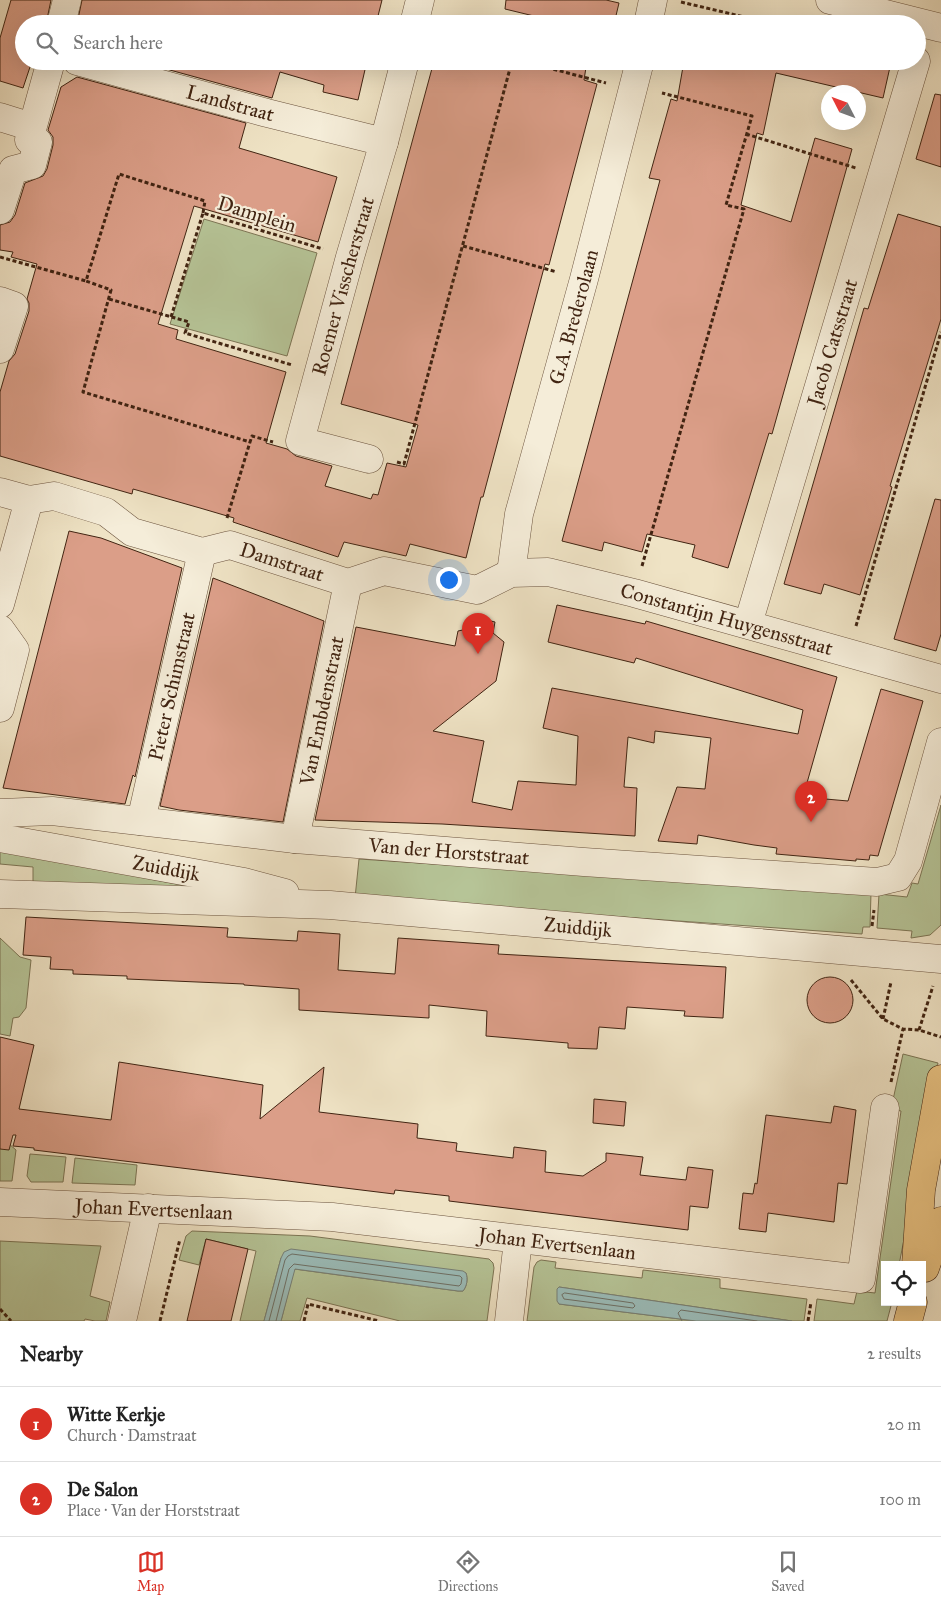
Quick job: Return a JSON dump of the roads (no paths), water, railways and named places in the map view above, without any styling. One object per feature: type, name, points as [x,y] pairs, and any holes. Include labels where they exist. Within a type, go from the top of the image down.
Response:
[{"type":"main road","points":[[916,1261],[921,1190],[941,1080]]},
{"type":"main road","points":[[926,1264],[941,1221]]},
{"type":"main road","points":[[908,1321],[912,1306]]},
{"type":"street","points":[[63,15],[67,0]]},
{"type":"street","points":[[416,15],[420,0]]},
{"type":"street","points":[[650,15],[653,0]]},
{"type":"street","points":[[830,0],[890,15]]},
{"type":"street","name":"Jacob Catsstraat","points":[[926,42],[934,26]]},
{"type":"street","points":[[0,210],[14,170],[32,165],[38,142],[29,140],[48,70]]},
{"type":"street","name":"Landstraat","points":[[110,70],[267,113],[384,142]]},
{"type":"street","name":"Roemer Visscherstraat","points":[[370,459],[300,441],[403,70]]},
{"type":"street","name":"Jacob Catsstraat","points":[[748,624],[914,70]]},
{"type":"street","name":"G.A. Brederolaan","points":[[511,573],[519,514],[584,279],[636,79]]},
{"type":"street","points":[[0,118],[32,127]]},
{"type":"street","points":[[0,301],[14,306],[0,349]]},
{"type":"street","name":"Damstraat","points":[[0,492],[29,500],[54,496],[106,512],[132,532],[210,550],[230,544],[348,583],[384,571],[477,590],[511,573]]},
{"type":"street","points":[[0,604],[29,500]]},
{"type":"street","name":"Pieter Schimstraat","points":[[141,821],[210,550]]},
{"type":"street","name":"Constantijn Huygensstraat","points":[[511,573],[548,572],[634,593],[941,679]]},
{"type":"street","name":"Van Embdenstraat","points":[[295,839],[348,583]]},
{"type":"street","points":[[0,629],[15,650],[0,708]]},
{"type":"street","name":"Van der Horststraat","points":[[0,813],[52,811],[295,839],[584,862],[877,882],[898,877],[908,862],[941,742]]},
{"type":"street","name":"Zuiddijk","points":[[0,838],[244,882],[330,905]]},
{"type":"street","name":"Zuiddijk","points":[[0,894],[330,905],[825,949],[938,968]]},
{"type":"street","name":"Johan Evertsenlaan","points":[[0,1202],[332,1217],[861,1279],[885,1108]]},
{"type":"street","points":[[122,1321],[148,1208]]},
{"type":"street","points":[[509,1321],[518,1240]]},
{"type":"water","points":[[291,1249],[463,1271],[466,1273],[467,1282],[463,1291],[458,1291],[295,1269],[281,1321],[264,1321],[281,1258],[284,1252]]},
{"type":"water","points":[[559,1287],[792,1321],[696,1321],[559,1304],[557,1301],[557,1289]]},
{"type":"place","name":"Witte Kerkje","points":[[478,654]]},
{"type":"place","name":"De Salon","points":[[811,822]]}]
